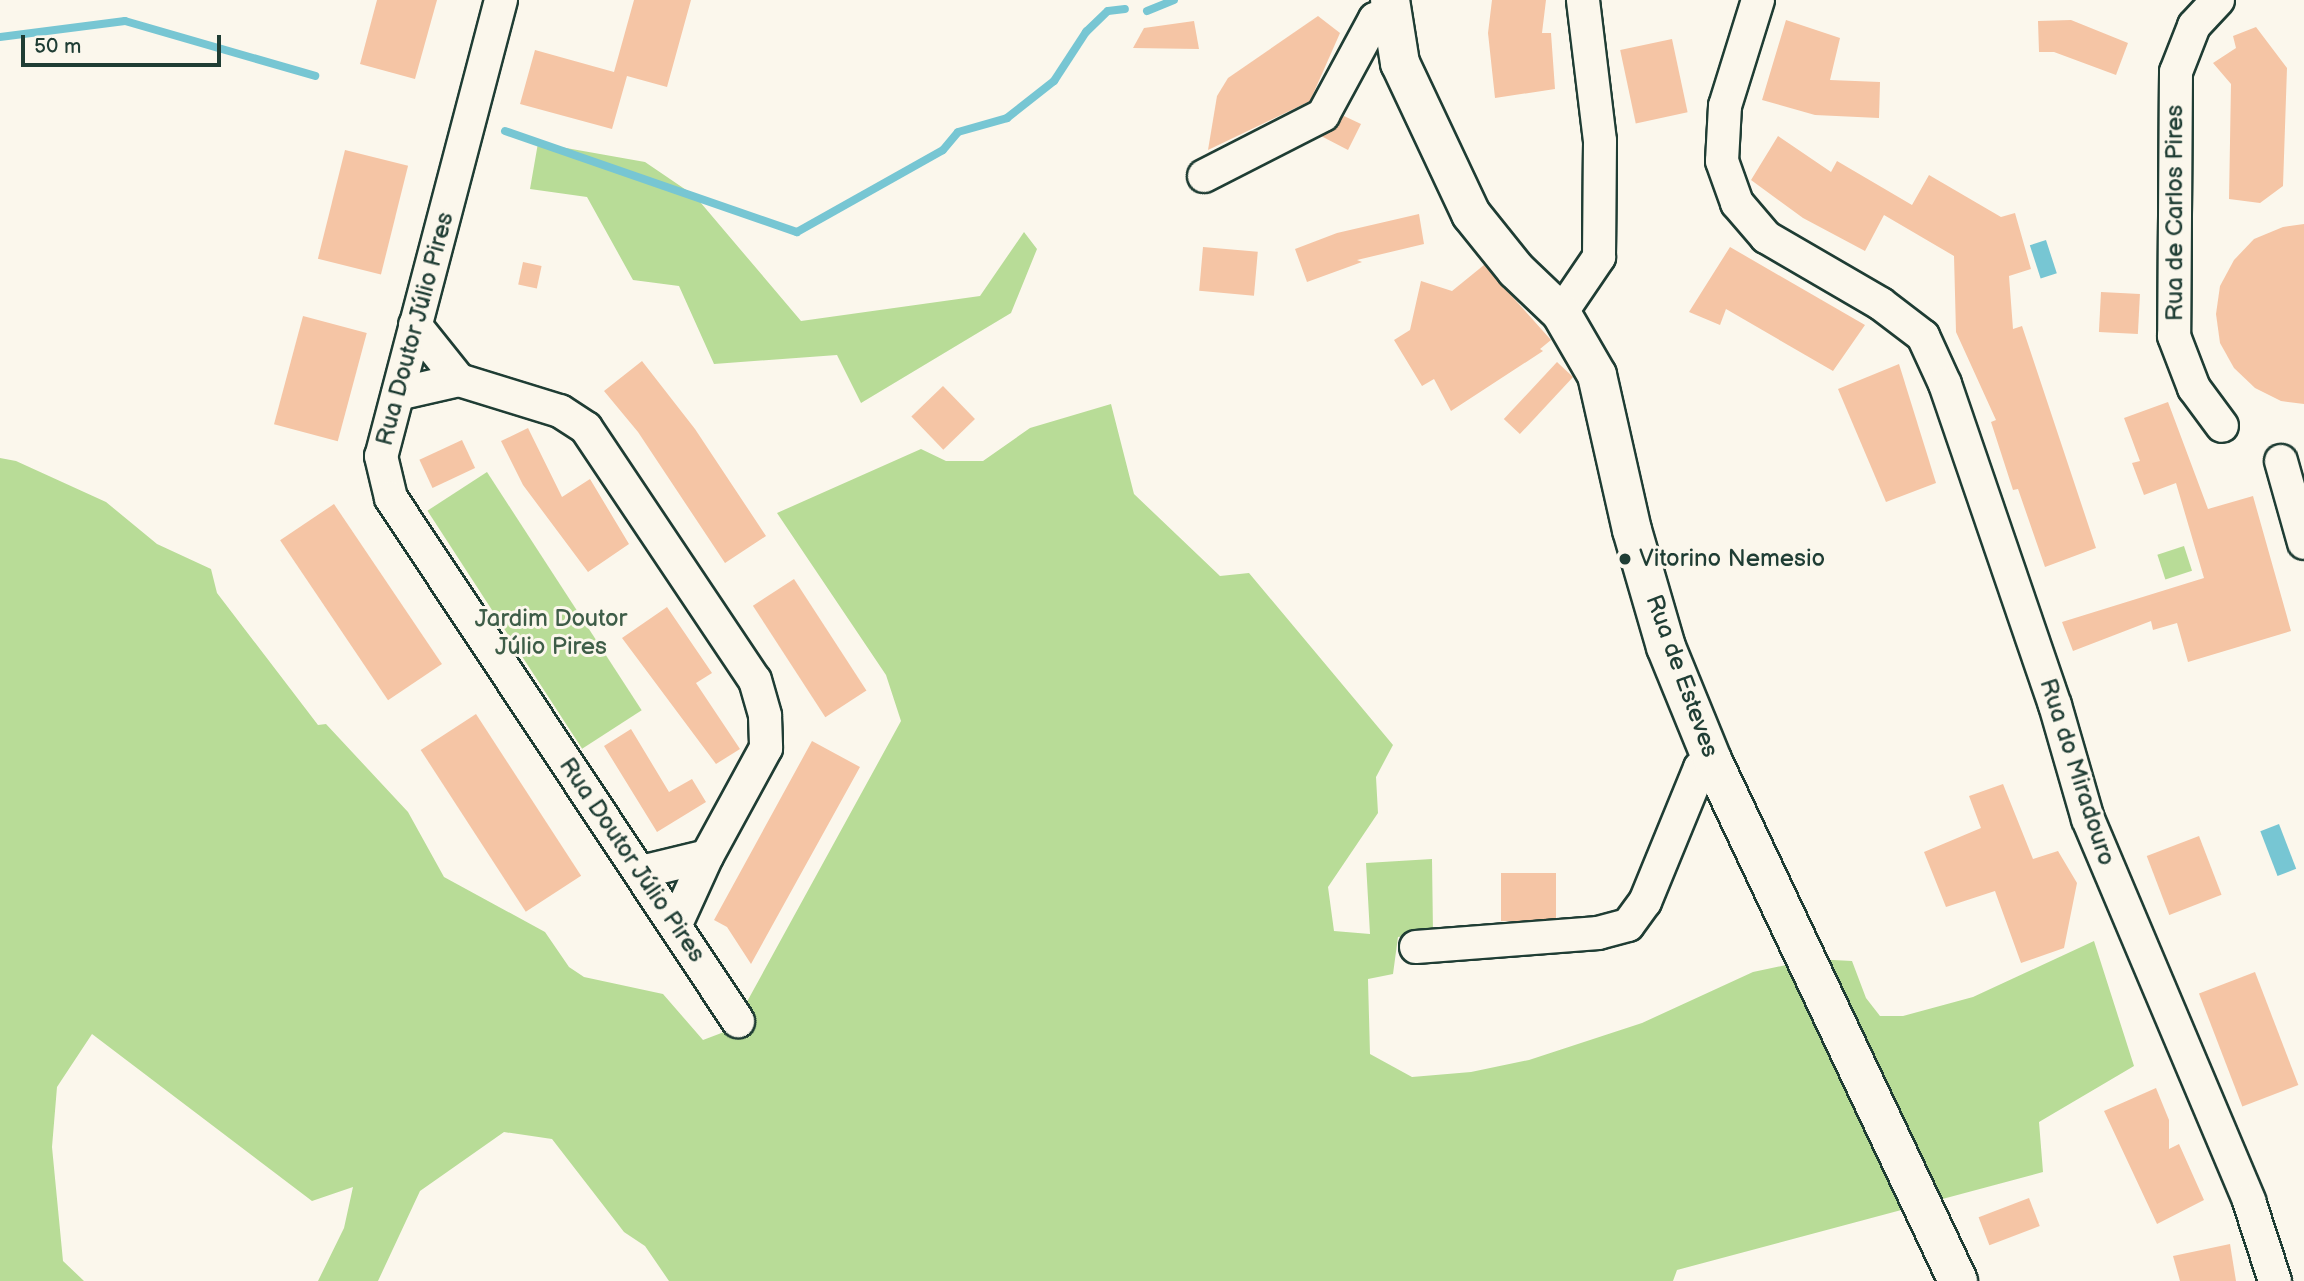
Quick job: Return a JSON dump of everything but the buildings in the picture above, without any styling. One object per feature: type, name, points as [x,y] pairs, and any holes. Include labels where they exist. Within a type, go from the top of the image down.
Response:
[{"type":"street","name":"Rua Doutor Júlio Pires","points":[[500,0],[381,456],[391,498],[738,1021]]},
{"type":"street","points":[[1561,313],[1599,257],[1600,141],[1583,0]]},
{"type":"street","name":"Rua do Miradouro","points":[[1758,0],[1725,106],[1722,161],[1737,202],[1766,237],[1881,303],[1923,336],[1945,384],[2055,705],[2088,819],[2249,1201],[2275,1281]]},
{"type":"street","name":"Rua de Carlos Pires","points":[[2218,0],[2194,26],[2176,72],[2174,335],[2194,388],[2222,426]]},
{"type":"street","points":[[1204,176],[1323,115],[1375,19],[1391,9]]},
{"type":"street","name":"Rua de Esteves","points":[[1391,9],[1400,63],[1471,214],[1516,270],[1561,313],[1597,375],[1632,530],[1666,646],[1713,762],[1958,1281]]},
{"type":"street","points":[[415,325],[459,380]]},
{"type":"street","points":[[398,394],[459,380],[560,411],[586,428],[755,680],[765,716],[766,748],[706,856],[676,924]]},
{"type":"street","points":[[2281,461],[2304,543]]},
{"type":"street","points":[[1416,947],[1598,933],[1628,925],[1645,902],[1700,768],[1713,762]]},
{"type":"street","points":[[641,872],[706,856]]},
{"type":"green space","points":[[538,143],[645,162],[695,196],[801,321],[980,296],[1024,232],[1037,249],[1011,313],[861,403],[837,355],[714,364],[679,286],[633,280],[587,197],[530,189]]},
{"type":"green space","points":[[1111,404],[1134,494],[1220,576],[1249,573],[1393,745],[1376,777],[1378,813],[1328,887],[1334,931],[1370,934],[1366,863],[1432,859],[1433,933],[1398,937],[1393,974],[1368,979],[1370,1054],[1412,1077],[1471,1072],[1529,1060],[1642,1023],[1753,972],[1814,959],[1852,961],[1866,998],[1880,1016],[1903,1016],[1973,997],[2094,941],[2134,1066],[2039,1122],[2043,1172],[1677,1270],[1673,1281],[669,1281],[645,1246],[624,1232],[552,1139],[504,1132],[420,1191],[378,1281],[318,1281],[344,1228],[353,1187],[312,1201],[92,1034],[57,1087],[52,1147],[63,1261],[84,1281],[0,1281],[0,458],[16,461],[106,502],[157,544],[211,569],[217,593],[318,725],[326,724],[408,812],[444,877],[545,932],[569,967],[584,977],[663,994],[703,1040],[732,1029],[901,721],[886,675],[777,513],[921,449],[946,461],[983,461],[1030,428]]},
{"type":"green space","name":"Jardim Doutor Júlio Pires","points":[[487,472],[642,710],[582,749],[427,511]]},
{"type":"green space","points":[[2184,546],[2192,571],[2165,579],[2157,555]]},
{"type":"water","points":[[2046,240],[2057,273],[2041,279],[2030,245]]},
{"type":"water","points":[[2279,824],[2296,869],[2278,876],[2260,831]]},
{"type":"waterway","points":[[1147,11],[1174,0]]},
{"type":"waterway","points":[[505,131],[797,232],[943,150],[958,132],[1007,118],[1054,81],[1086,32],[1108,11],[1125,9]]},
{"type":"waterway","points":[[0,37],[125,21],[315,76]]},
{"type":"place","name":"Vitorino Nemesio","points":[[1625,559]]}]
